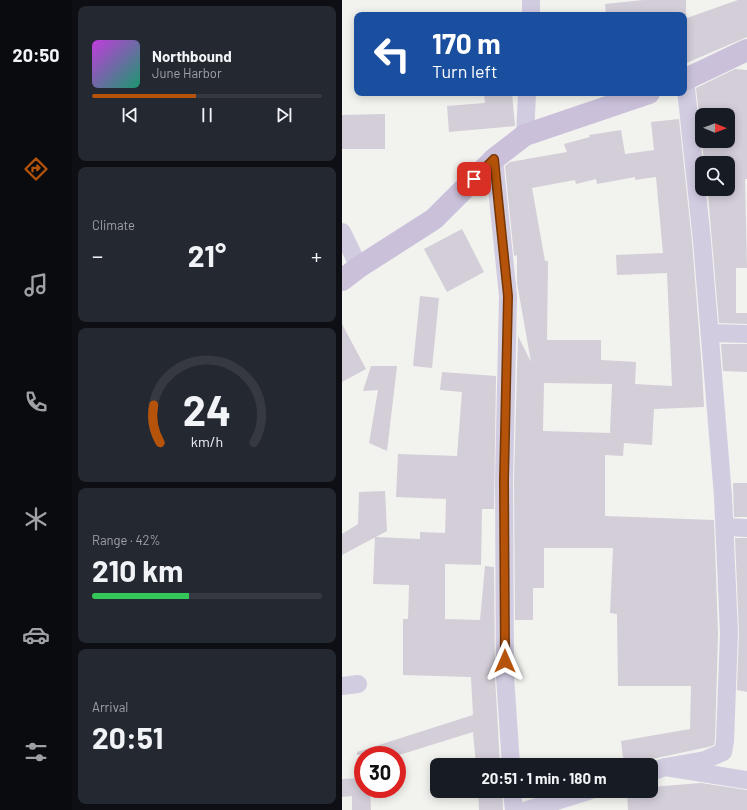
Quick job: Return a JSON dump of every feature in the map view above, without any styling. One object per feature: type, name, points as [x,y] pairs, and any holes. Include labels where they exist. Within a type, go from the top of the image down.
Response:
[{"type":"street","points":[[531,0],[531,12]]},
{"type":"street","points":[[687,78],[747,50]]},
{"type":"street","points":[[525,135],[527,96]]},
{"type":"street","points":[[342,232],[350,273],[434,219],[494,159],[525,135],[640,96]]},
{"type":"street","points":[[658,770],[705,760],[723,752],[725,740],[729,633],[725,527],[702,241],[686,96]]},
{"type":"street","points":[[494,159],[508,296],[504,480],[505,660],[511,758]]},
{"type":"street","points":[[710,333],[747,334]]},
{"type":"street","points":[[725,527],[747,528]]},
{"type":"street","points":[[658,770],[747,780]]},
{"type":"street","points":[[513,798],[514,810]]},
{"type":"street","points":[[528,810],[567,798]]},
{"type":"building","points":[[643,0],[686,0],[686,12],[606,12],[605,4]]},
{"type":"building","points":[[738,0],[747,0],[747,37],[687,63],[687,18]]},
{"type":"building","points":[[735,69],[747,70],[747,179],[745,179],[747,268],[736,268],[736,313],[747,313],[747,324],[719,323],[708,196],[735,196],[735,156],[703,156],[703,148],[735,148],[735,108],[698,108],[696,88]]},
{"type":"building","points":[[484,96],[512,96],[515,126],[449,132],[447,106],[485,103]]},
{"type":"building","points":[[385,114],[385,149],[342,149],[342,115]]},
{"type":"building","points":[[679,119],[692,242],[704,407],[654,409],[652,445],[624,443],[623,456],[605,455],[605,516],[714,520],[718,633],[715,740],[714,745],[708,747],[657,758],[623,758],[621,741],[690,729],[691,686],[618,686],[617,614],[610,613],[613,548],[544,548],[544,588],[533,588],[533,620],[515,620],[514,480],[518,336],[531,362],[517,283],[517,255],[514,256],[505,166],[510,162],[567,152],[564,144],[590,137],[589,135],[621,130],[625,154],[654,150],[651,122]],"holes":[[[635,177],[635,180],[656,177],[663,253],[616,255],[617,275],[667,273],[672,386],[635,384],[636,362],[601,360],[601,340],[547,340],[548,261],[545,261],[532,188],[575,180],[576,184],[596,179],[597,184]],[[544,383],[612,384],[610,433],[543,431]]]},
{"type":"building","points":[[462,229],[484,272],[447,292],[424,249]]},
{"type":"building","points":[[420,296],[439,298],[432,368],[413,366]]},
{"type":"building","points":[[342,324],[366,369],[342,382]]},
{"type":"building","points":[[721,344],[747,344],[747,372],[723,371]]},
{"type":"building","points":[[371,366],[397,366],[387,451],[369,443],[378,390],[363,391]]},
{"type":"building","points":[[442,372],[496,376],[494,509],[482,509],[481,565],[445,564],[445,619],[480,620],[485,566],[494,567],[495,677],[500,758],[475,758],[473,732],[406,753],[406,746],[376,746],[473,715],[471,677],[403,675],[403,619],[408,619],[409,585],[373,584],[375,537],[420,539],[420,532],[445,533],[446,499],[396,497],[398,454],[457,456],[462,392],[440,390]]},
{"type":"building","points":[[733,483],[747,483],[747,517],[734,517]]},
{"type":"building","points":[[385,491],[387,531],[342,555],[342,534],[358,524],[359,492]]},
{"type":"building","points":[[735,538],[747,538],[747,692],[737,690],[739,633]]},
{"type":"building","points":[[354,778],[354,798],[370,798],[371,810],[352,810],[352,796],[342,797],[342,779]]},
{"type":"building","points":[[701,783],[747,790],[747,810],[628,810],[627,798],[658,798],[658,786]]},
{"type":"building","points":[[478,798],[502,798],[503,810],[479,810]]},
{"type":"route","points":[[474,179],[494,159],[508,296],[504,480],[505,661]]}]
